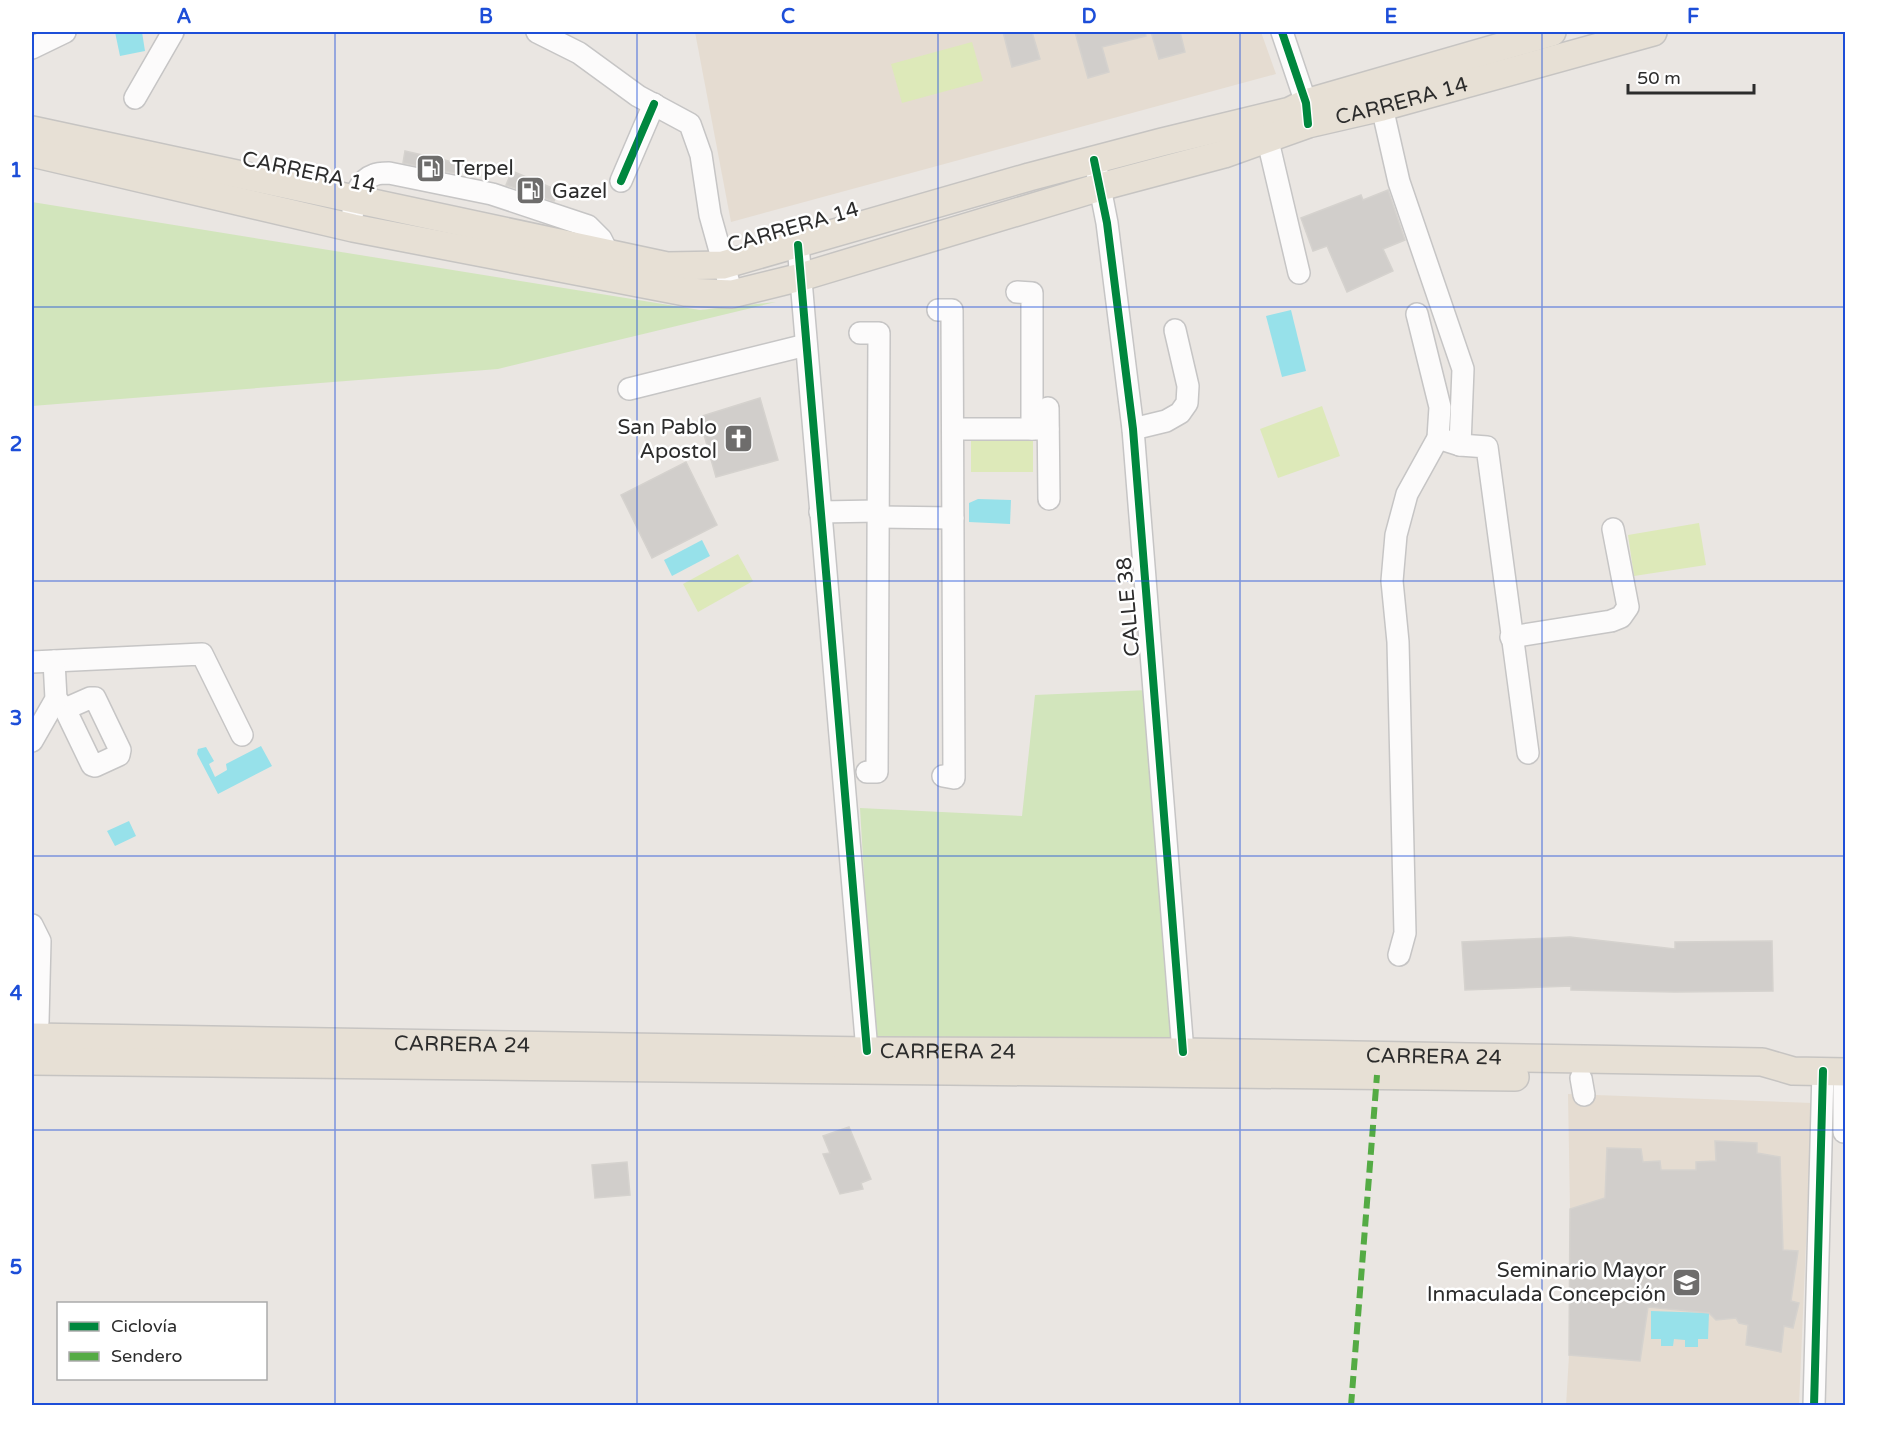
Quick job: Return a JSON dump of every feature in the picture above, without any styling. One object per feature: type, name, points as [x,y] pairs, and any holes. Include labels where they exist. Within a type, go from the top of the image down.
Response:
[{"type":"main road","name":"CARRERA 14","points":[[32,129],[667,266],[723,266],[1094,160],[1265,127],[1552,32]]},
{"type":"main road","name":"CARRERA 14","points":[[1307,113],[1382,106],[1653,32]]},
{"type":"main road","name":"CARRERA 14","points":[[32,153],[353,228],[685,292],[732,294],[801,277],[1100,187],[1224,154],[1265,127]]},
{"type":"main road","name":"CARRERA 24","points":[[32,1035],[869,1061],[1582,1077],[1762,1079],[1793,1071],[1838,1072]]},
{"type":"main road","name":"CARRERA 24","points":[[32,1061],[869,1061],[1183,1052],[1582,1077]]},
{"type":"street","points":[[32,48],[65,32]]},
{"type":"street","points":[[135,98],[173,32]]},
{"type":"street","points":[[537,32],[579,53],[638,96],[690,124],[701,155],[710,215],[732,294]]},
{"type":"street","points":[[575,32],[579,53]]},
{"type":"street","points":[[1282,32],[1307,113]]},
{"type":"street","points":[[621,181],[654,104]]},
{"type":"street","points":[[1382,106],[1399,182],[1463,369],[1460,445]]},
{"type":"street","points":[[1265,127],[1299,273]]},
{"type":"street","name":"CALLE 38","points":[[1094,160],[1107,223],[1133,429],[1183,1052]]},
{"type":"street","points":[[353,228],[353,200],[362,183],[372,175],[389,173],[492,195],[588,226],[596,232],[608,253]]},
{"type":"street","points":[[1029,177],[1035,206]]},
{"type":"street","points":[[484,227],[492,195]]},
{"type":"street","points":[[798,245],[869,1061]]},
{"type":"street","points":[[1017,292],[1032,292],[1049,499]]},
{"type":"street","points":[[938,310],[952,309],[954,778],[943,776]]},
{"type":"street","points":[[1399,955],[1405,933],[1398,642],[1392,581],[1396,535],[1407,494],[1438,438],[1440,407],[1417,314]]},
{"type":"street","points":[[1133,429],[1166,421],[1180,413],[1187,403],[1188,386],[1175,330]]},
{"type":"street","points":[[860,333],[879,333],[877,772],[867,772]]},
{"type":"street","points":[[629,389],[806,345]]},
{"type":"street","points":[[953,429],[1043,422]]},
{"type":"street","points":[[1438,438],[1460,445],[1487,447],[1528,753]]},
{"type":"street","points":[[821,518],[954,518]]},
{"type":"street","points":[[1511,637],[1611,621],[1621,617],[1628,608],[1613,529]]},
{"type":"street","points":[[32,662],[202,654],[242,735]]},
{"type":"street","points":[[32,741],[61,704],[54,661]]},
{"type":"street","points":[[32,924],[40,941],[35,978],[38,1022],[32,1035]]},
{"type":"street","points":[[1838,1072],[1844,1132]]},
{"type":"street","points":[[1814,1406],[1838,1072]]},
{"type":"shaded area","points":[[695,32],[1261,32],[1276,74],[731,222]]},
{"type":"shaded area","name":"Seminario Mayor Inmaculada Concepción","points":[[1568,1094],[1812,1103],[1799,1405],[1566,1406],[1569,1355],[1570,1209]]},
{"type":"green space","points":[[972,42],[983,81],[902,103],[891,64]]},
{"type":"green space","points":[[32,202],[700,310],[776,302],[498,369],[32,406]]},
{"type":"green space","points":[[1322,406],[1340,456],[1278,478],[1260,429]]},
{"type":"green space","points":[[971,441],[1033,441],[1033,472],[971,472]]},
{"type":"green space","points":[[1699,523],[1706,565],[1634,576],[1628,535]]},
{"type":"green space","points":[[738,554],[753,581],[698,612],[683,584]]},
{"type":"green space","points":[[1148,690],[1176,1044],[874,1043],[860,808],[1022,816],[1035,695]]},
{"type":"water","points":[[115,32],[142,32],[145,51],[120,56]]},
{"type":"water","points":[[1291,310],[1306,371],[1282,377],[1266,316]]},
{"type":"water","points":[[978,499],[1011,500],[1010,524],[969,522],[969,503]]},
{"type":"water","points":[[702,540],[710,556],[672,576],[664,560]]},
{"type":"water","points":[[261,746],[272,766],[218,794],[197,754],[198,749],[206,747],[214,761],[209,764],[215,777],[227,770],[226,764]]},
{"type":"water","points":[[129,821],[136,836],[115,846],[107,831]]},
{"type":"water","points":[[1651,1311],[1709,1313],[1708,1339],[1698,1339],[1698,1347],[1685,1347],[1685,1340],[1674,1339],[1673,1346],[1661,1346],[1661,1339],[1651,1339]]},
{"type":"building","points":[[1003,32],[1032,32],[1040,59],[1012,67]]},
{"type":"building","points":[[1075,32],[1145,32],[1146,36],[1102,47],[1109,72],[1088,78]]},
{"type":"building","points":[[1151,32],[1180,32],[1185,52],[1159,59]]},
{"type":"building","points":[[405,151],[462,164],[459,174],[403,163]]},
{"type":"building","name":"Gazel","points":[[512,171],[559,191],[554,201],[506,185]]},
{"type":"building","points":[[1388,190],[1405,240],[1383,249],[1393,271],[1347,292],[1327,246],[1313,251],[1301,218],[1361,195],[1363,200]]},
{"type":"building","name":"San Pablo Apostol","points":[[760,398],[778,460],[716,477],[699,417]]},
{"type":"building","points":[[686,462],[717,525],[652,558],[621,495]]},
{"type":"building","points":[[1570,937],[1675,949],[1675,942],[1772,941],[1773,991],[1571,990],[1571,986],[1465,990],[1462,942]]},
{"type":"building","points":[[849,1127],[871,1179],[861,1183],[863,1189],[840,1194],[823,1154],[830,1153],[823,1136]]},
{"type":"building","name":"Seminario Mayor Inmaculada Concepción","points":[[1715,1141],[1757,1143],[1757,1153],[1780,1157],[1783,1250],[1798,1251],[1791,1301],[1799,1303],[1793,1328],[1784,1326],[1781,1352],[1746,1345],[1748,1325],[1739,1323],[1736,1318],[1716,1320],[1709,1313],[1648,1307],[1640,1361],[1569,1355],[1570,1209],[1605,1198],[1607,1148],[1641,1149],[1643,1162],[1660,1161],[1661,1170],[1696,1170],[1696,1162],[1716,1161]]},
{"type":"building","points":[[627,1162],[630,1195],[595,1198],[592,1165]]},
{"type":"marked path","points":[[1351,1406],[1377,1075]]},
{"type":"cycle path","points":[[1282,32],[1306,103],[1308,124]]},
{"type":"cycle path","points":[[621,181],[654,104]]},
{"type":"cycle path","points":[[1094,160],[1107,223],[1133,429],[1183,1052]]},
{"type":"cycle path","points":[[798,245],[867,1051]]},
{"type":"cycle path","points":[[1814,1406],[1823,1071]]},
{"type":"place","name":"Terpel","points":[[431,168]]},
{"type":"place","name":"Gazel","points":[[531,191]]},
{"type":"place","name":"San Pablo Apostol","points":[[738,439]]},
{"type":"place","name":"Seminario Mayor Inmaculada Concepción","points":[[1687,1282]]}]
